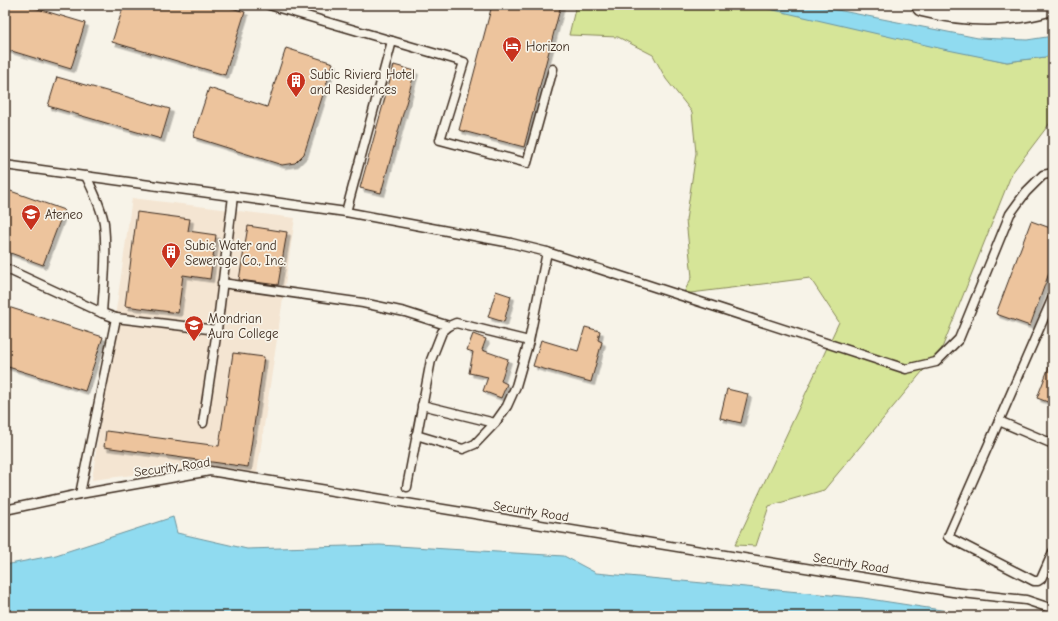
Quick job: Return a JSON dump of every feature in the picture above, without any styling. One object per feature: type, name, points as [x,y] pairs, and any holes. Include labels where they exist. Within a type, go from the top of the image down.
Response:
[{"type":"main road","points":[[923,5],[954,12],[1003,13],[1048,5]]},
{"type":"lane","points":[[269,5],[464,62],[440,140],[527,163],[553,69]]},
{"type":"lane","points":[[346,212],[392,41]]},
{"type":"lane","points":[[5,165],[346,212],[511,243],[547,252],[906,369],[936,362],[959,339],[1010,214],[1026,192],[1043,175],[1053,173]]},
{"type":"lane","points":[[86,176],[96,197],[104,221],[106,255],[102,313]]},
{"type":"lane","points":[[203,423],[234,196]]},
{"type":"lane","points":[[416,435],[463,449],[475,444],[495,423],[507,406],[516,386],[529,341],[547,252]]},
{"type":"lane","points":[[5,268],[116,318],[216,330]]},
{"type":"lane","points":[[222,283],[363,303],[405,312],[450,326]]},
{"type":"lane","points":[[1053,297],[948,537],[1034,581],[1041,579],[1053,552]]},
{"type":"lane","points":[[80,494],[116,318]]},
{"type":"lane","points":[[407,487],[430,360],[442,332],[456,323],[529,341]]},
{"type":"lane","points":[[422,405],[495,423]]},
{"type":"lane","points":[[999,421],[1053,444]]},
{"type":"lane","name":"Security Road","points":[[5,510],[80,494],[210,472],[954,592],[1026,600],[1053,609]]},
{"type":"shaded area","name":"Mondrian Aura College","points":[[132,198],[295,218],[257,473],[206,466],[92,480]]},
{"type":"green space","points":[[576,5],[755,5],[1007,62],[1053,56],[1053,119],[1012,173],[942,348],[824,490],[769,506],[756,546],[735,545],[839,322],[810,278],[683,294],[692,277],[686,220],[696,153],[692,112],[666,79],[653,55],[618,37],[569,35]]},
{"type":"water","points":[[752,5],[812,5],[978,38],[1027,40],[1053,36],[1053,56],[1007,62],[943,49]]},
{"type":"water","points":[[173,517],[177,533],[247,549],[380,545],[564,556],[596,573],[863,598],[980,616],[5,616],[5,565],[56,555]]},
{"type":"building","points":[[5,5],[25,5],[85,23],[71,69],[5,49]]},
{"type":"building","points":[[124,5],[222,5],[245,12],[225,75],[112,42]]},
{"type":"building","points":[[492,5],[561,5],[524,147],[459,130]]},
{"type":"building","name":"Subic Riviera Hotel and Residences","points":[[286,48],[333,63],[304,154],[295,163],[282,165],[193,137],[209,88],[267,107]]},
{"type":"building","points":[[394,65],[415,71],[381,193],[360,188]]},
{"type":"building","points":[[57,77],[170,109],[161,139],[48,106]]},
{"type":"building","name":"Ateneo","points":[[5,189],[64,210],[43,265],[5,251]]},
{"type":"building","name":"Subic Water and Sewerage Co., Inc.","points":[[137,212],[190,219],[188,231],[216,235],[210,279],[183,275],[178,313],[125,306]]},
{"type":"building","points":[[1031,221],[1053,229],[1053,262],[1030,326],[996,314]]},
{"type":"building","points":[[248,226],[287,232],[278,285],[239,280]]},
{"type":"building","points":[[496,291],[511,296],[504,322],[488,317]]},
{"type":"building","points":[[5,306],[103,337],[85,391],[5,366]]},
{"type":"building","points":[[585,327],[600,331],[598,340],[602,342],[591,382],[533,366],[541,340],[578,351]]},
{"type":"building","points":[[473,334],[486,339],[482,350],[508,359],[501,381],[507,384],[501,398],[483,391],[488,377],[469,373],[473,352],[467,350]]},
{"type":"building","points":[[233,353],[264,357],[248,467],[104,447],[106,431],[219,446]]},
{"type":"building","points":[[1053,359],[1053,404],[1037,398]]},
{"type":"building","points":[[727,389],[748,394],[741,423],[720,418]]},
{"type":"place","name":"Horizon","points":[[512,63]]},
{"type":"place","name":"Subic Riviera Hotel and Residences","points":[[296,98]]},
{"type":"place","name":"Ateneo","points":[[31,231]]},
{"type":"place","name":"Subic Water and Sewerage Co., Inc.","points":[[171,269]]},
{"type":"place","name":"Mondrian Aura College","points":[[194,342]]}]
